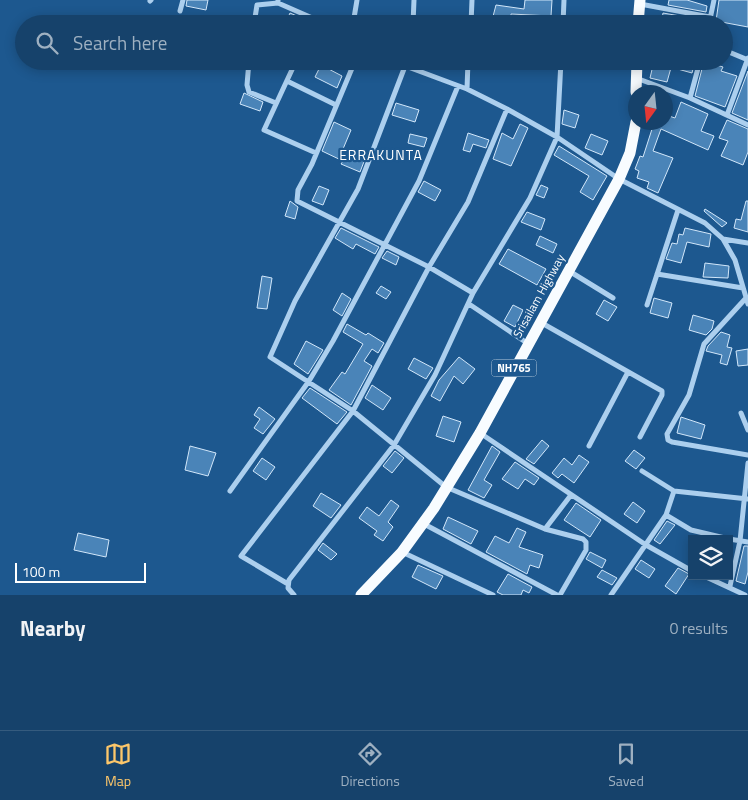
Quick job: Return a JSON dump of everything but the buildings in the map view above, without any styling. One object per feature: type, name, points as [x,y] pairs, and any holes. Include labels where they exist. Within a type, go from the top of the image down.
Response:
[{"type":"highway","points":[[639,15],[640,2]]},
{"type":"highway","points":[[636,70],[636,85]]},
{"type":"highway","name":"Srisailam Highway","points":[[360,595],[402,552],[424,524],[480,433],[539,322],[619,179],[630,153],[634,130]]},
{"type":"street","points":[[180,11],[182,0]]},
{"type":"street","points":[[354,15],[357,0]]},
{"type":"street","points":[[413,15],[414,0]]},
{"type":"street","points":[[471,15],[472,0]]},
{"type":"street","points":[[563,15],[564,0]]},
{"type":"street","points":[[710,15],[714,0]]},
{"type":"street","points":[[256,15],[257,6],[278,2],[303,15]]},
{"type":"street","points":[[640,2],[701,15]]},
{"type":"street","points":[[726,115],[748,59],[733,53]]},
{"type":"street","points":[[248,70],[247,85],[249,92],[276,103]]},
{"type":"street","points":[[292,70],[264,127],[266,133],[316,153]]},
{"type":"street","points":[[351,70],[296,199],[429,267],[474,293]]},
{"type":"street","points":[[405,70],[358,189],[295,301],[270,354],[272,360],[309,381],[352,411],[446,487],[545,529],[578,537],[586,542],[584,554],[558,595],[424,524]]},
{"type":"street","points":[[412,70],[467,89],[506,109],[557,137],[619,179],[705,223],[723,239],[735,260],[747,301],[704,344],[689,395],[667,434],[668,440],[672,442],[748,455]]},
{"type":"street","points":[[467,89],[468,70]]},
{"type":"street","points":[[294,595],[289,591],[288,584],[394,445],[435,375],[474,293],[530,198],[557,137],[561,70]]},
{"type":"street","points":[[690,98],[698,70]]},
{"type":"street","points":[[636,78],[690,98],[748,126]]},
{"type":"street","points":[[287,81],[336,105]]},
{"type":"street","points":[[230,491],[309,381],[333,341],[419,181],[458,86]]},
{"type":"street","points":[[288,584],[241,556],[352,411],[429,267],[468,202],[506,109]]},
{"type":"street","points":[[647,305],[678,210]]},
{"type":"street","points":[[723,239],[748,243]]},
{"type":"street","points":[[568,271],[613,298]]},
{"type":"street","points":[[657,274],[743,288]]},
{"type":"street","points":[[469,304],[528,343]]},
{"type":"street","points":[[539,322],[659,388],[662,395],[640,437]]},
{"type":"street","points":[[589,446],[628,372]]},
{"type":"street","points":[[741,413],[748,430]]},
{"type":"street","points":[[480,433],[646,545],[688,569]]},
{"type":"street","points":[[730,586],[740,541],[746,499],[748,463]]},
{"type":"street","points":[[642,470],[674,492],[746,499]]},
{"type":"street","points":[[611,595],[666,515],[674,492]]},
{"type":"street","points":[[545,529],[571,495]]},
{"type":"street","points":[[666,515],[691,530],[712,535]]},
{"type":"street","points":[[733,540],[748,542]]},
{"type":"street","points":[[402,552],[493,595]]},
{"type":"street","points":[[714,580],[745,595]]},
{"type":"district","name":"ERRAKUNTA","points":[[381,155]]}]
